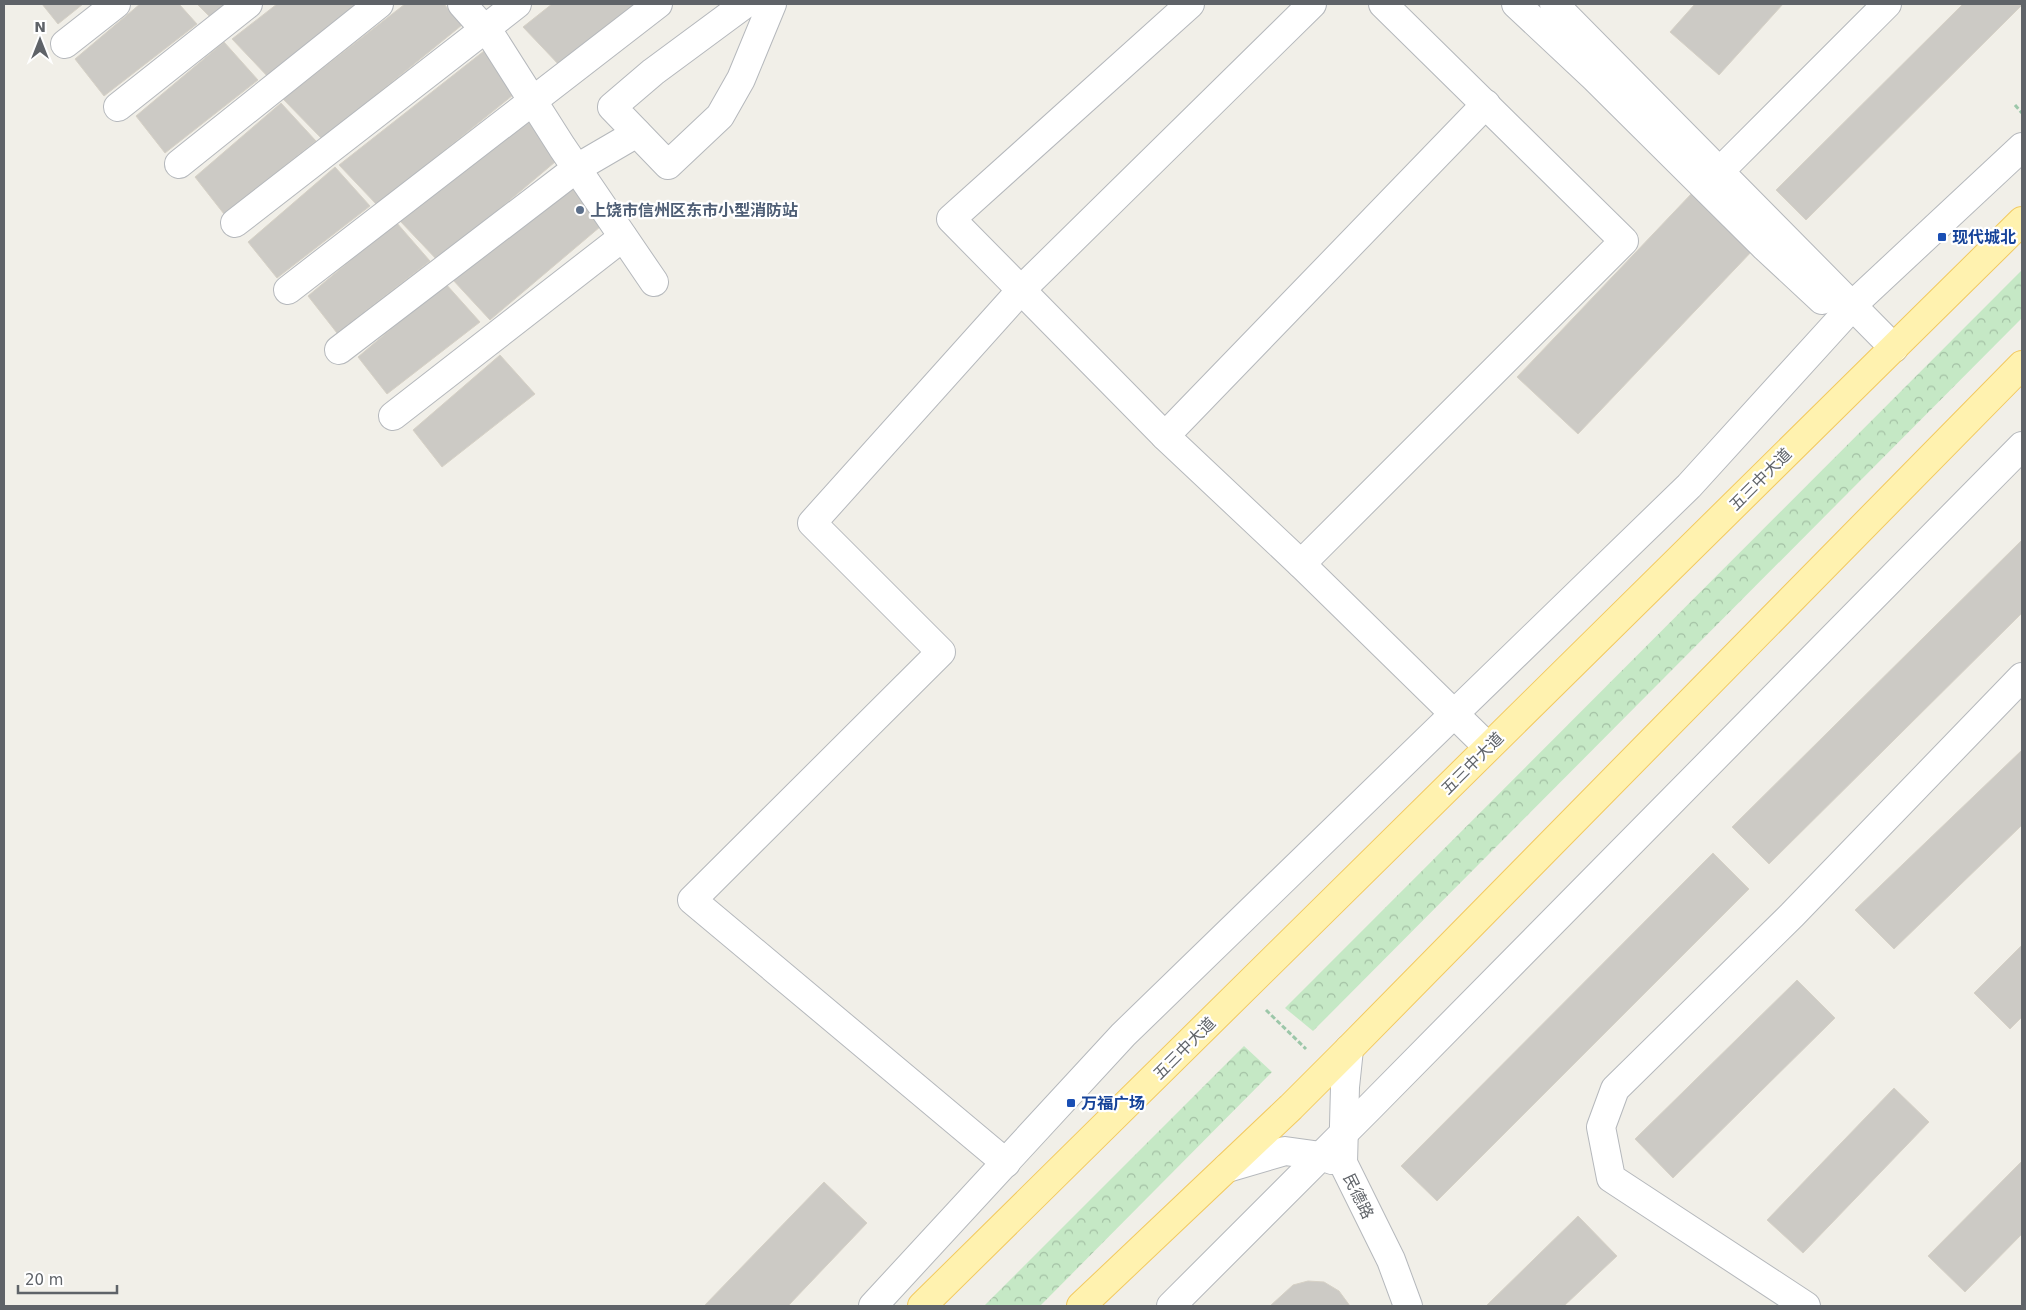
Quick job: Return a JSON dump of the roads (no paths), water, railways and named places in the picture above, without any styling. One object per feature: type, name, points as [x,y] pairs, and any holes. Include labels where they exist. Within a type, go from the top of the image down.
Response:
[{"type":"main road","name":"五三中大道","points":[[922,1306],[2022,221]]},
{"type":"main road","points":[[1081,1306],[1349,1049],[2022,365]]},
{"type":"street","points":[[65,44],[116,4]]},
{"type":"street","points":[[118,107],[248,4]]},
{"type":"street","points":[[179,164],[379,4]]},
{"type":"street","points":[[462,4],[494,40],[654,282]]},
{"type":"street","points":[[235,223],[517,4]]},
{"type":"street","points":[[288,290],[658,4]]},
{"type":"street","points":[[745,4],[653,72],[612,107],[668,165],[720,116],[741,79],[772,4]]},
{"type":"street","points":[[1190,4],[951,219],[1165,436],[1301,564],[1488,747]]},
{"type":"street","points":[[1006,1163],[692,900],[941,652],[812,523],[1022,289],[1312,4]]},
{"type":"street","points":[[1301,564],[1624,241],[1383,4]]},
{"type":"street","points":[[1516,4],[1595,78],[1765,247],[1822,300],[1853,306]]},
{"type":"street","points":[[1554,4],[1894,348]]},
{"type":"street","points":[[1720,171],[1888,4]]},
{"type":"street","points":[[1165,436],[1486,104]]},
{"type":"street","points":[[339,350],[577,168],[637,133]]},
{"type":"street","points":[[873,1306],[1124,1035],[1453,713],[1689,486],[1853,306],[2022,147]]},
{"type":"street","points":[[393,416],[623,237]]},
{"type":"street","points":[[1343,1133],[2022,446]]},
{"type":"street","points":[[1806,1306],[1611,1178],[1601,1128],[1615,1089],[1792,915],[2022,677]]},
{"type":"street","name":"民德路","points":[[1349,1049],[1343,1133],[1332,1160],[1391,1260],[1408,1306]]},
{"type":"street","points":[[1227,1168],[1284,1151],[1332,1160]]},
{"type":"street","points":[[1171,1306],[1332,1160]]},
{"type":"place","name":"上饶市信州区东市小型消防站","points":[[580,210]]},
{"type":"place","name":"现代城北","points":[[1942,237]]},
{"type":"place","name":"万福广场","points":[[1071,1103]]}]
